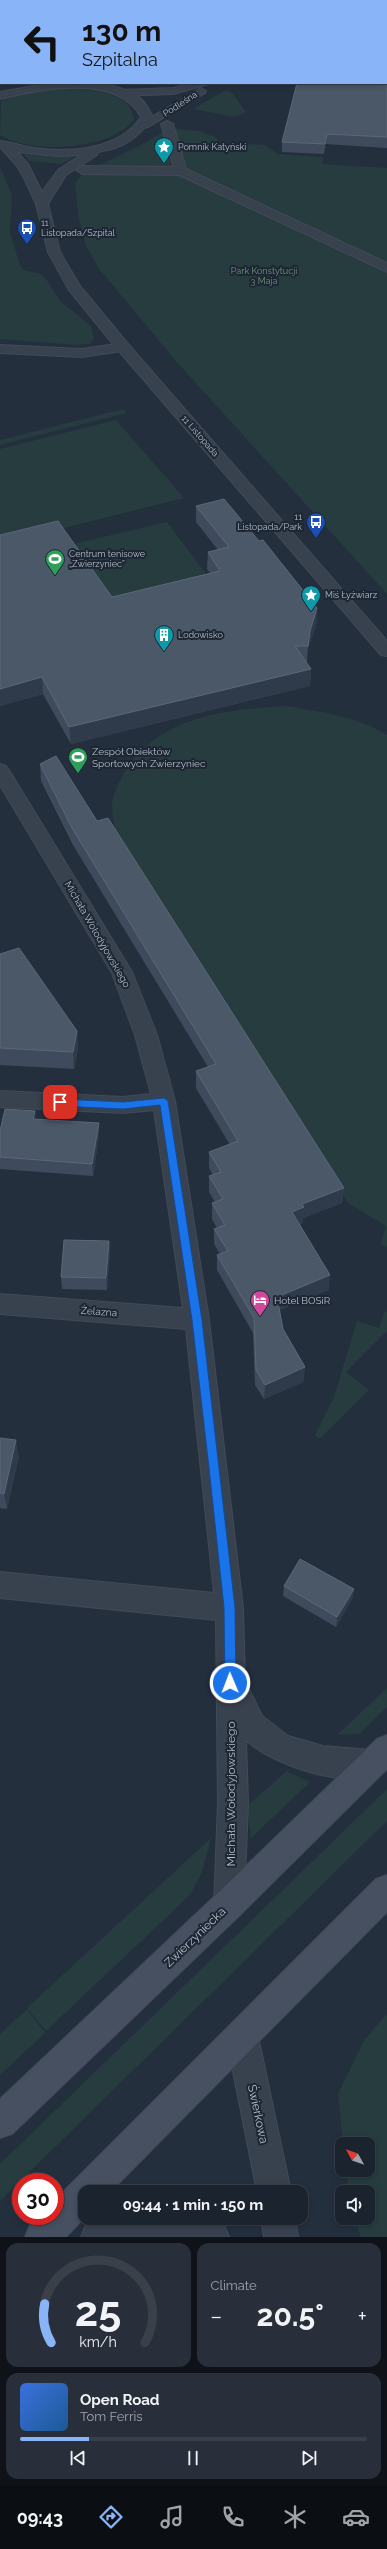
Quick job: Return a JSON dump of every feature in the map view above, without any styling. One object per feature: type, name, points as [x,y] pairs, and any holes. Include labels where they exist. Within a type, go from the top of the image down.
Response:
[{"type":"main road","name":"Zwierzyniecka","points":[[0,2122],[229,1904],[379,1756]]},
{"type":"main road","points":[[94,2185],[387,1890]]},
{"type":"main road","points":[[42,2237],[78,2201]]},
{"type":"street","points":[[0,96],[32,84]]},
{"type":"street","name":"Podleśna","points":[[120,93],[165,92],[202,84]]},
{"type":"street","name":"Podleśna","points":[[103,147],[129,138],[144,125],[214,84]]},
{"type":"street","points":[[22,89],[60,85],[96,85],[132,98],[146,111],[147,117],[144,125]]},
{"type":"street","points":[[167,124],[181,171]]},
{"type":"street","points":[[2,144],[52,152],[103,147]]},
{"type":"street","name":"11 Listopada","points":[[2,144],[22,164],[42,204],[49,240],[63,271],[123,347],[387,651]]},
{"type":"street","points":[[42,204],[52,182],[67,168],[103,147]]},
{"type":"street","points":[[82,170],[181,171],[387,268]]},
{"type":"street","points":[[0,349],[82,353],[123,347]]},
{"type":"street","name":"Michała Wołodyjowskiego","points":[[0,770],[122,972],[146,1035],[164,1101],[197,1320],[229,1608],[233,1803],[229,1904]]},
{"type":"street","points":[[0,1099],[123,1105],[164,1101]]},
{"type":"street","name":"Żelazna","points":[[0,1304],[150,1314],[197,1320]]},
{"type":"street","points":[[0,1585],[229,1608]]},
{"type":"street","name":"Michała Wołodyjowskiego","points":[[230,1683],[252,1725],[273,1743],[292,1753],[329,1763],[379,1756]]},
{"type":"street","name":"Świerkowa","points":[[242,2036],[273,2185]]},
{"type":"street","points":[[98,2237],[116,2228],[171,2218],[201,2226],[212,2237]]},
{"type":"street","points":[[279,2225],[281,2237]]},
{"type":"green space","points":[[66,88],[97,91],[117,97],[126,103],[131,110],[134,120],[123,130],[107,138],[70,146],[50,147],[31,145],[14,141],[0,135],[1,101],[33,92]]},
{"type":"green space","points":[[226,90],[232,93],[246,112],[234,117],[193,109]]},
{"type":"green space","name":"Park Konstytucji 3 Maja","points":[[168,128],[199,131],[217,138],[218,143],[265,145],[278,154],[323,157],[322,164],[387,168],[387,594],[175,360],[100,270],[86,246],[78,215],[75,183],[85,172],[145,143]]},
{"type":"green space","points":[[23,154],[76,156],[62,164],[29,161]]},
{"type":"green space","points":[[0,167],[12,195],[10,233],[20,265],[24,270],[41,274],[46,279],[60,301],[91,326],[94,338],[90,344],[76,345],[0,339]]},
{"type":"green space","points":[[123,409],[127,413],[0,445],[0,440]]},
{"type":"green space","points":[[116,420],[184,498],[0,544],[0,449]]},
{"type":"green space","points":[[167,522],[214,584],[113,609],[69,545]]},
{"type":"green space","points":[[286,706],[351,719],[363,723],[387,735],[387,1247],[381,1244],[386,1226],[348,1203],[115,832],[112,805],[116,788],[124,773],[138,754],[155,739],[174,728],[195,720],[218,714],[264,707]]},
{"type":"green space","points":[[385,1311],[387,1312],[387,1331],[346,1372],[369,1390],[319,1439],[315,1435],[334,1397],[357,1321],[379,1328]]},
{"type":"green space","points":[[387,1688],[387,1707],[359,1734],[337,1735]]},
{"type":"green space","points":[[287,1771],[310,1782],[251,1838],[247,1806]]},
{"type":"green space","points":[[387,1789],[387,1821],[29,2173],[12,2173],[12,2189],[0,2201],[0,2164]]},
{"type":"green space","points":[[211,1838],[202,1872],[190,1895],[46,2031],[27,2008]]},
{"type":"green space","points":[[27,2009],[45,2033],[0,2075],[0,2034]]},
{"type":"green space","points":[[387,2014],[387,2237],[361,2237],[357,2225],[375,2225],[375,2185],[348,2185],[347,2177],[375,2177],[375,2137],[342,2137],[338,2094],[365,2039]]},
{"type":"building","points":[[297,84],[387,84],[387,137],[327,134],[325,144],[282,142]]},
{"type":"building","name":"Lodowisko","points":[[224,499],[259,541],[263,540],[317,608],[310,631],[308,646],[295,646],[311,669],[69,727],[42,677],[0,689],[0,535],[58,521],[112,597],[220,571],[208,552],[229,547],[196,506]]},
{"type":"building","points":[[56,756],[97,821],[108,818],[344,1188],[302,1204],[304,1207],[292,1212],[330,1275],[277,1297],[283,1329],[305,1367],[265,1385],[256,1370],[254,1318],[217,1255],[228,1251],[214,1229],[225,1225],[212,1203],[223,1199],[209,1176],[221,1172],[209,1152],[238,1141],[196,1071],[216,1064],[72,828],[40,764]]},
{"type":"building","points":[[19,948],[77,1031],[73,1052],[0,1048],[0,954]]},
{"type":"building","points":[[5,1109],[35,1111],[33,1119],[99,1123],[92,1164],[0,1157],[0,1131]]},
{"type":"building","points":[[64,1240],[109,1241],[106,1278],[61,1277]]},
{"type":"building","points":[[0,1438],[16,1440],[4,1494],[0,1493]]},
{"type":"building","points":[[300,1559],[354,1589],[337,1617],[284,1586]]},
{"type":"place","name":"Pomnik Katyński","points":[[164,164]]},
{"type":"place","name":"11 Listopada/Szpital","points":[[27,245]]},
{"type":"place","name":"11 Listopada/Park","points":[[316,539]]},
{"type":"place","name":"Centrum tenisowe „Zwierzyniec”","points":[[55,576]]},
{"type":"place","name":"Miś Łyżwiarz","points":[[311,612]]},
{"type":"place","name":"Lodowisko","points":[[164,652]]},
{"type":"place","name":"Zespół Obiektów Sportowych Zwierzyniec","points":[[78,774]]},
{"type":"place","name":"Hotel BOSiR","points":[[260,1317]]},
{"type":"route","points":[[60,1102],[123,1105],[164,1101],[197,1320],[214,1468],[229,1608],[230,1683]]}]
